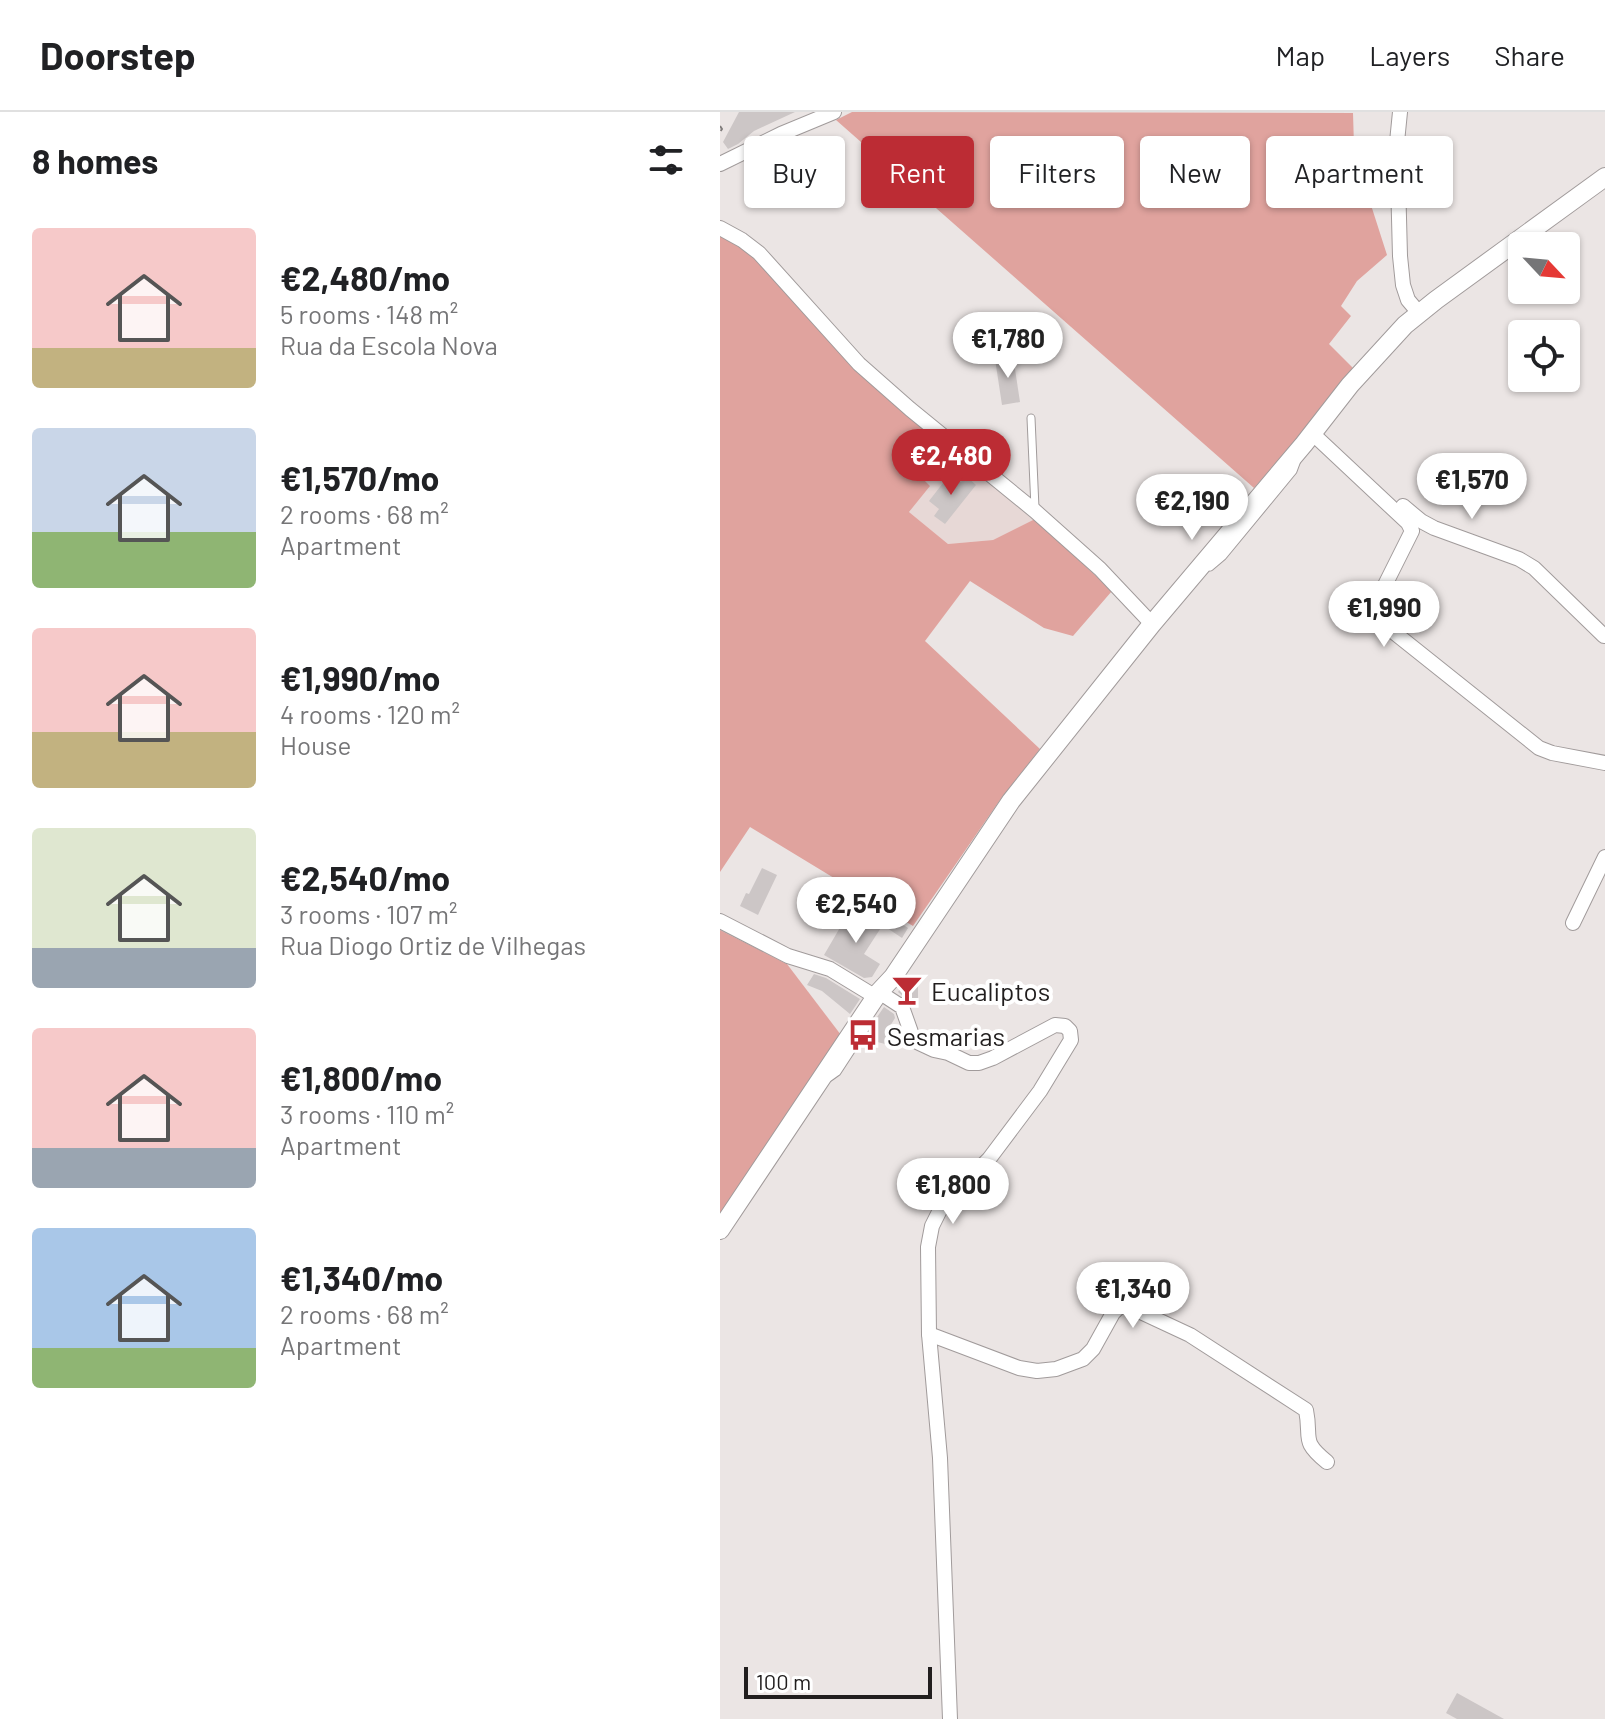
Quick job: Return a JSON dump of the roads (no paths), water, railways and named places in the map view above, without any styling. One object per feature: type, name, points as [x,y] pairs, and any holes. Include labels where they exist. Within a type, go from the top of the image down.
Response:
[{"type":"main road","points":[[720,1230],[1011,801],[1174,597],[1350,385],[1419,313],[1605,177]]},
{"type":"street","points":[[720,164],[834,112]]},
{"type":"street","points":[[1400,112],[1397,142],[1400,256],[1403,285],[1408,300],[1419,313]]},
{"type":"street","points":[[720,228],[759,253],[859,364],[1035,511],[1100,569],[1152,624]]},
{"type":"street","points":[[1311,435],[1421,521],[1519,559],[1534,568],[1604,636]]},
{"type":"street","points":[[1311,435],[1408,523],[1412,531],[1374,607],[1375,615],[1381,622],[1539,748],[1605,763]]},
{"type":"street","points":[[1573,923],[1605,857]]},
{"type":"street","points":[[720,921],[788,956],[830,969],[902,1007],[912,1035],[919,1043],[969,1063],[993,1058],[1055,1025],[1065,1026],[1070,1031],[1071,1040],[1040,1091],[989,1159],[974,1174],[956,1184],[945,1200],[932,1226],[928,1247],[929,1334],[940,1458],[950,1719]]},
{"type":"street","points":[[929,1334],[1019,1368],[1037,1371],[1056,1369],[1083,1359],[1093,1349],[1113,1313],[1121,1305],[1130,1307],[1190,1335],[1306,1410],[1308,1441],[1312,1450],[1327,1462]]},
{"type":"lane","points":[[1031,418],[1035,511]]},
{"type":"place","name":"Eucaliptos","points":[[907,990]]},
{"type":"place","name":"Sesmarias","points":[[863,1035]]}]
